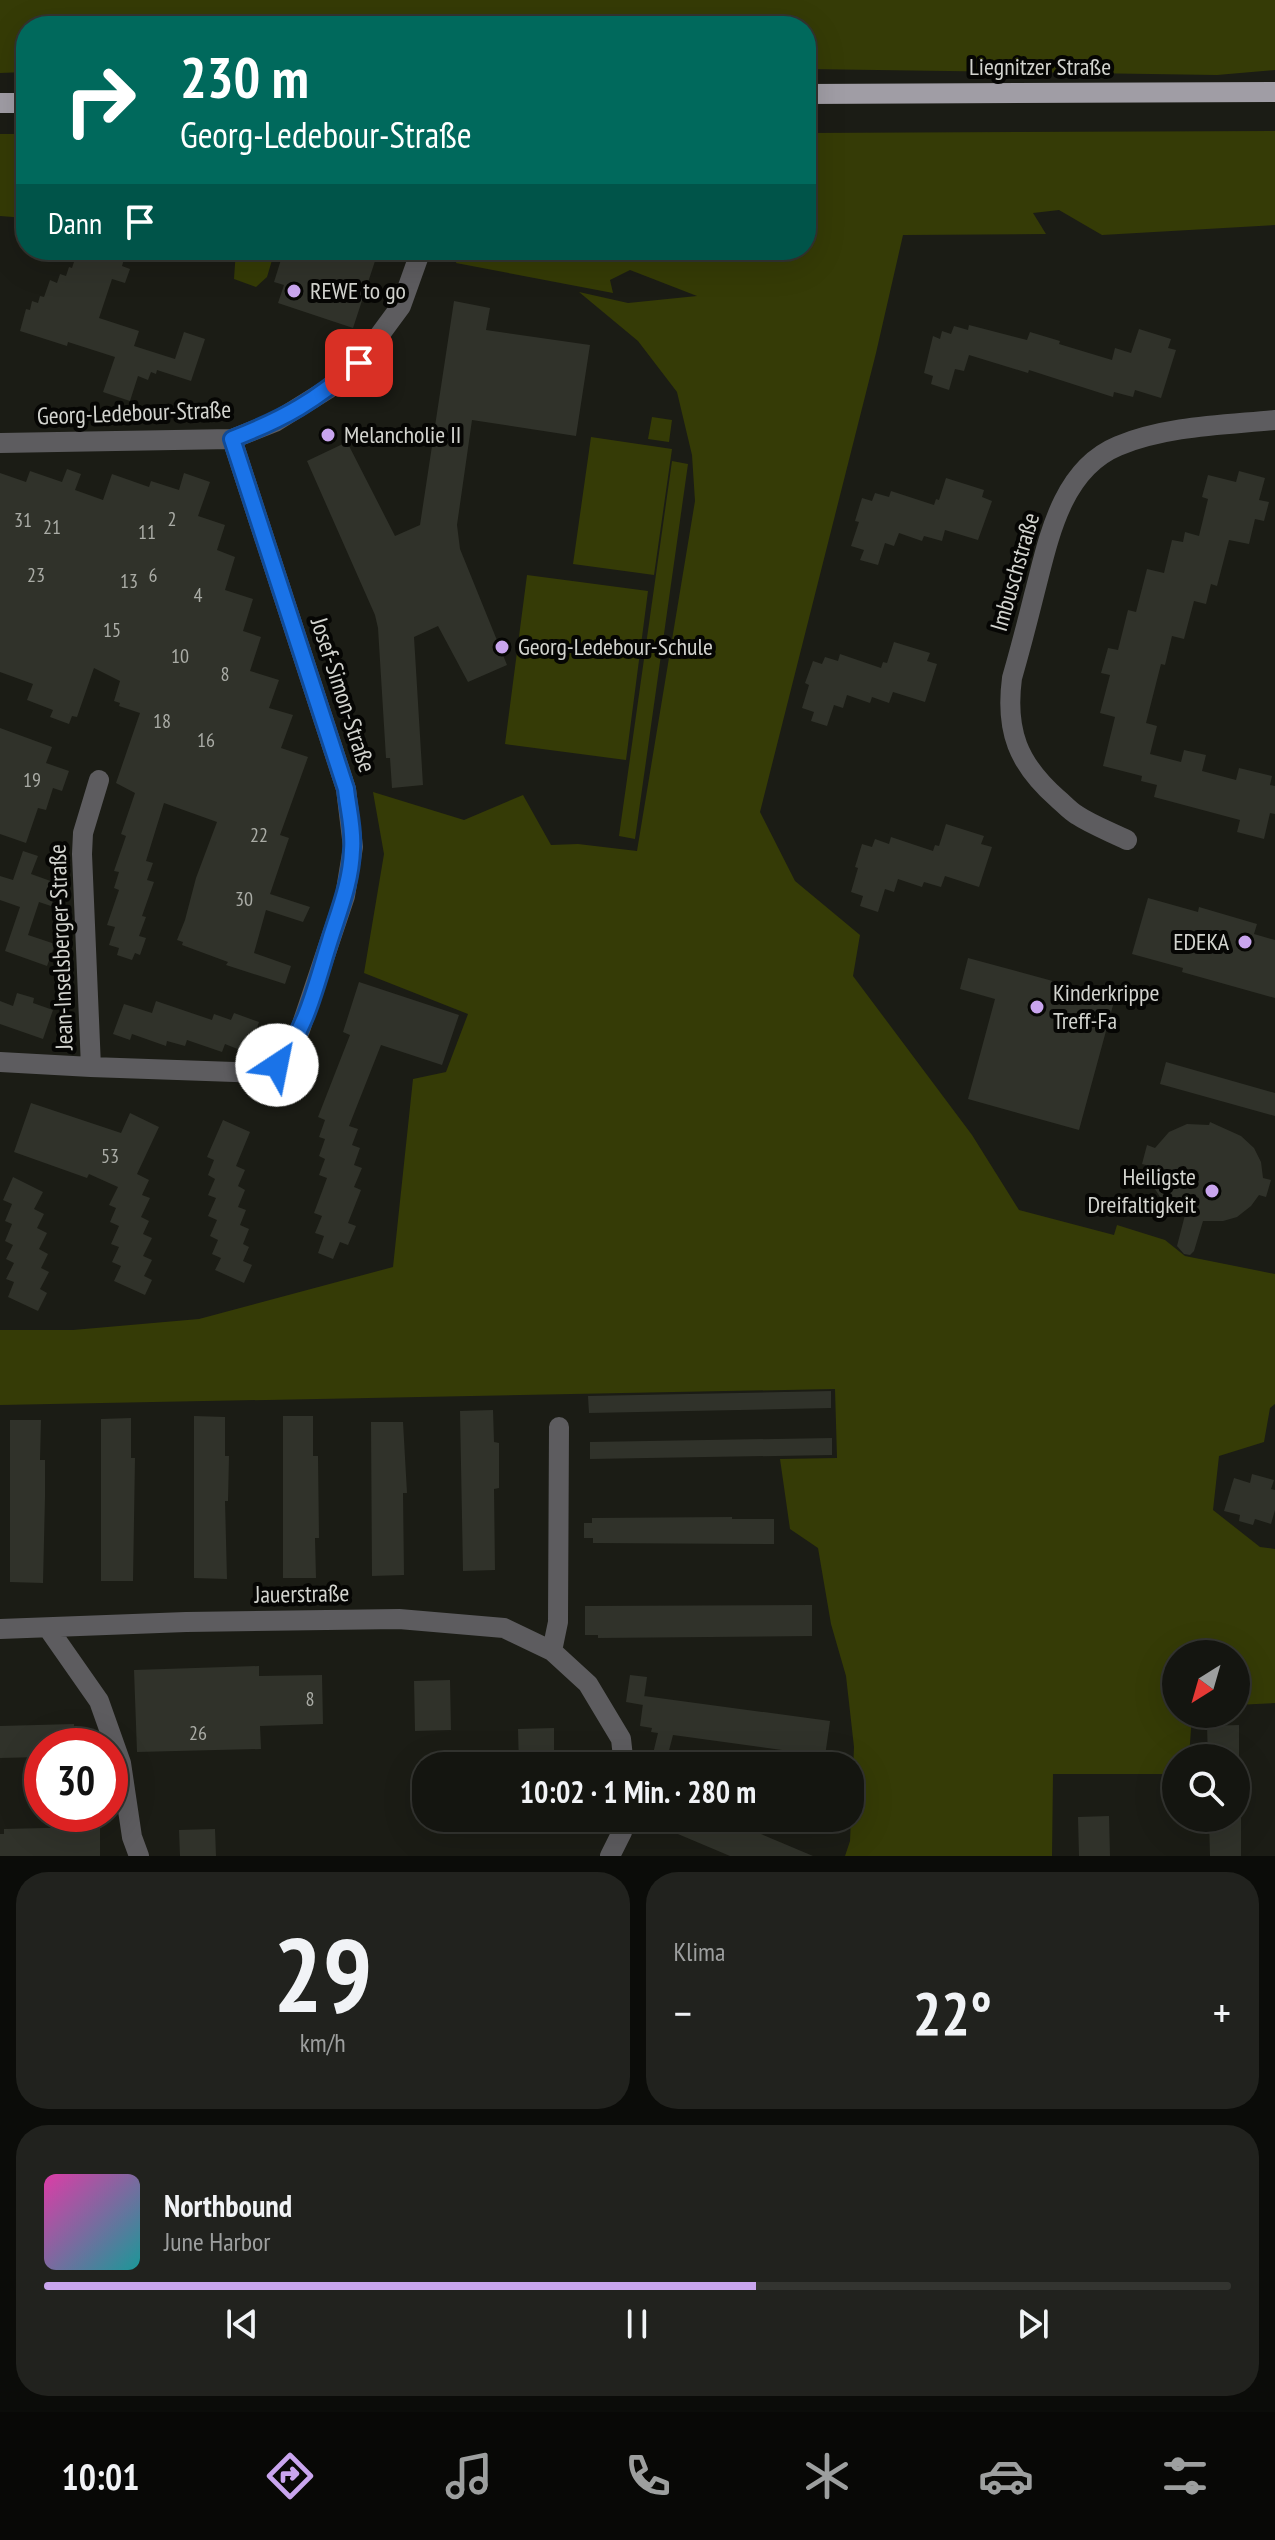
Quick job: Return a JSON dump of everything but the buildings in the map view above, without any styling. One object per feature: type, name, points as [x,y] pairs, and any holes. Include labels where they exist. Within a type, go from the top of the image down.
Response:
[{"type":"main road","name":"Liegnitzer Straße","points":[[816,94],[1275,92]]},
{"type":"street","name":"Georg-Ledebour-Straße","points":[[0,443],[232,439],[296,411],[359,363],[401,306],[417,260]]},
{"type":"street","name":"Imbuschstraße","points":[[1127,840],[1077,815],[1049,791],[1026,766],[1014,741],[1009,705],[1012,678],[1056,519],[1067,493],[1080,475],[1115,447],[1168,432],[1275,420]]},
{"type":"street","name":"Josef-Simon-Straße","points":[[0,1062],[264,1073],[277,1065],[290,1049],[313,996],[349,879],[353,847],[346,789],[232,439]]},
{"type":"street","name":"Jean-Inselsberger-Straße","points":[[91,1067],[82,854],[83,833],[99,780]]},
{"type":"street","points":[[552,1651],[558,1622],[559,1427]]},
{"type":"street","name":"Jauerstraße","points":[[0,1629],[399,1619],[504,1628],[552,1651],[588,1684],[621,1739],[622,1752]]},
{"type":"street","points":[[48,1628],[99,1701],[121,1763],[132,1837],[139,1856]]},
{"type":"street","points":[[610,1856],[622,1832]]},
{"type":"green space","points":[[0,0],[1275,0],[1275,70],[1217,75],[816,69],[816,16],[16,16],[16,72],[0,73]]},
{"type":"green space","points":[[1275,131],[1275,225],[1102,235],[1059,210],[1033,213],[1046,234],[903,235],[760,812],[795,881],[860,935],[853,976],[972,1135],[1019,1210],[1114,1235],[1117,1225],[1165,1240],[1185,1256],[1275,1274],[1275,1404],[1270,1408],[1264,1442],[1219,1456],[1213,1510],[1260,1547],[1275,1549],[1275,1703],[1250,1704],[1250,1640],[1162,1640],[1162,1728],[1191,1728],[1190,1744],[1162,1744],[1162,1774],[1053,1774],[1052,1856],[845,1856],[850,1832],[864,1832],[864,1752],[854,1752],[846,1676],[831,1624],[818,1548],[790,1529],[780,1459],[837,1458],[835,1389],[0,1405],[0,1330],[73,1330],[199,1319],[393,1267],[413,1079],[446,1072],[468,1014],[364,973],[384,854],[373,792],[464,820],[523,795],[551,845],[578,844],[637,851],[695,501],[692,455],[677,392],[638,341],[579,292],[628,303],[697,296],[630,270],[610,280],[613,293],[456,263],[457,260],[816,260],[816,133]]},
{"type":"green space","points":[[0,134],[16,134],[16,217],[0,216]]},
{"type":"green space","points":[[235,260],[272,260],[267,277],[256,287],[234,279]]},
{"type":"green space","points":[[652,417],[672,420],[669,442],[648,439]]},
{"type":"green space","points":[[591,437],[672,449],[654,575],[573,564]]},
{"type":"green space","points":[[672,461],[688,464],[635,839],[619,836]]},
{"type":"green space","points":[[527,575],[648,591],[626,760],[505,744]]},
{"type":"place","name":"REWE to go","points":[[294,291]]},
{"type":"place","name":"Melancholie II","points":[[328,435]]},
{"type":"place","name":"Georg-Ledebour-Schule","points":[[502,647]]},
{"type":"place","name":"EDEKA","points":[[1245,942]]},
{"type":"place","name":"Kinderkrippe Treff-Fa","points":[[1037,1007]]},
{"type":"place","name":"Heiligste Dreifaltigkeit","points":[[1212,1191]]},
{"type":"route","points":[[277,1065],[300,1030],[313,996],[345,896],[353,847],[346,789],[232,439],[296,411],[359,363]]}]
